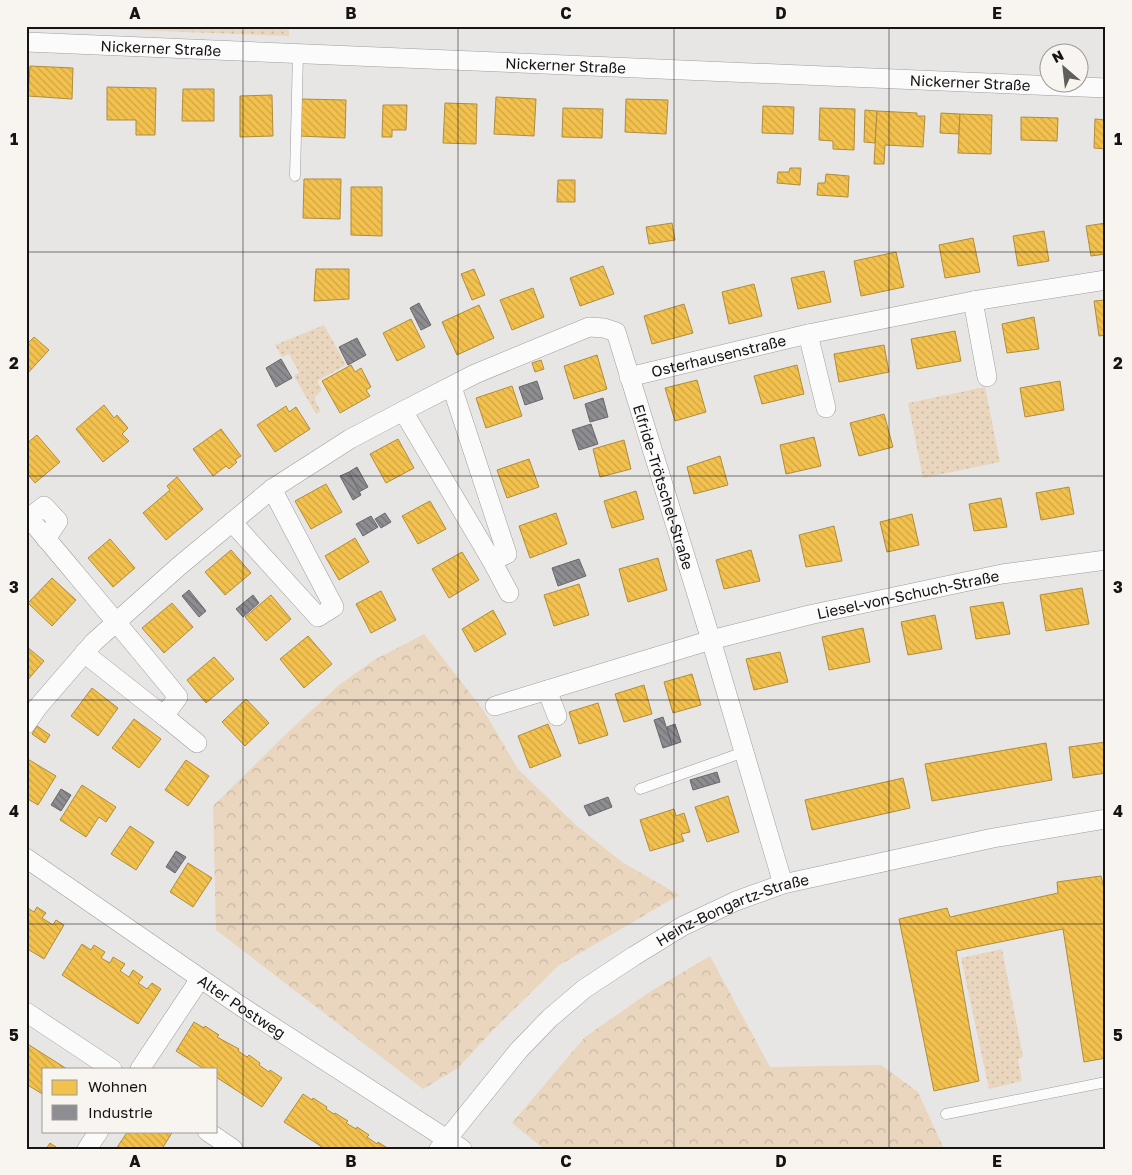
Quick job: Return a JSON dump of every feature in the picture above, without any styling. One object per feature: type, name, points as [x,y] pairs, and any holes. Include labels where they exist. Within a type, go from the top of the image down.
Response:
[{"type":"street","name":"Nickerner Straße","points":[[26,42],[1106,88]]},
{"type":"street","name":"Osterhausenstraße","points":[[629,377],[808,334],[973,300],[1106,280]]},
{"type":"street","points":[[973,300],[987,377]]},
{"type":"street","name":"Elfride-Trötschel-Straße","points":[[452,386],[475,374],[589,327],[604,328],[616,332],[711,640],[783,884]]},
{"type":"street","points":[[808,334],[826,408]]},
{"type":"street","points":[[26,724],[37,708],[94,642],[272,489],[350,439],[452,386],[507,554],[492,561]]},
{"type":"street","points":[[403,411],[492,561],[509,594]]},
{"type":"street","points":[[232,522],[318,618],[334,607],[272,489]]},
{"type":"street","points":[[46,539],[178,697],[164,716]]},
{"type":"street","name":"Liesel-von-Schuch-Straße","points":[[711,640],[809,615],[1002,574],[1106,560]]},
{"type":"street","points":[[496,706],[711,640]]},
{"type":"street","points":[[84,653],[196,743]]},
{"type":"street","points":[[547,690],[557,716]]},
{"type":"street","name":"Heinz-Bongartz-Straße","points":[[449,1145],[520,1050],[550,1018],[584,989],[683,926],[736,902],[783,884],[993,838],[1106,819]]},
{"type":"street","name":"Alter Postweg","points":[[26,858],[200,979],[449,1145]]},
{"type":"street","points":[[141,1068],[200,979]]},
{"type":"street","points":[[26,1012],[110,1068]]},
{"type":"street","points":[[87,1149],[98,1132]]},
{"type":"street","points":[[208,1132],[233,1149]]},
{"type":"lane","points":[[295,176],[298,54]]},
{"type":"lane","points":[[640,789],[744,752]]},
{"type":"lane","points":[[946,1114],[1106,1082]]},
{"type":"green space","points":[[29,26],[289,26],[289,36]]},
{"type":"green space","points":[[324,325],[346,365],[317,381],[322,390],[315,397],[321,411],[316,414],[294,376],[299,372],[289,354],[282,357],[275,345]]},
{"type":"green space","points":[[985,387],[1000,462],[923,478],[908,403]]},
{"type":"green space","points":[[424,634],[484,711],[518,769],[578,827],[622,862],[679,895],[558,966],[494,1029],[458,1068],[423,1089],[216,930],[213,806],[339,685],[374,660]]},
{"type":"green space","points":[[1002,949],[1023,1057],[1018,1059],[1022,1081],[989,1089],[961,958]]},
{"type":"green space","points":[[710,956],[770,1067],[881,1065],[918,1092],[944,1149],[544,1149],[512,1123],[585,1037],[651,991]]},
{"type":"building: Wohnen","points":[[30,66],[73,68],[72,99],[28,96]]},
{"type":"building: Wohnen","points":[[107,87],[156,88],[155,135],[136,135],[136,120],[107,120]]},
{"type":"building: Wohnen","points":[[183,89],[214,89],[214,121],[182,121]]},
{"type":"building: Wohnen","points":[[272,95],[273,136],[240,137],[240,96]]},
{"type":"building: Wohnen","points":[[496,97],[536,99],[534,136],[494,134]]},
{"type":"building: Wohnen","points":[[301,99],[346,100],[345,138],[299,136]]},
{"type":"building: Wohnen","points":[[626,99],[668,100],[666,134],[625,132]]},
{"type":"building: Wohnen","points":[[445,103],[477,104],[476,144],[443,143]]},
{"type":"building: Wohnen","points":[[383,105],[407,105],[406,130],[392,130],[392,137],[382,137]]},
{"type":"building: Wohnen","points":[[763,106],[794,107],[793,134],[762,133]]},
{"type":"building: Wohnen","points":[[563,108],[603,109],[602,138],[562,137]]},
{"type":"building: Wohnen","points":[[820,108],[855,109],[854,150],[833,149],[833,141],[819,140]]},
{"type":"building: Wohnen","points":[[865,110],[877,111],[875,143],[864,142]]},
{"type":"building: Wohnen","points":[[877,111],[917,113],[917,116],[925,116],[923,147],[885,145],[884,164],[874,164]]},
{"type":"building: Wohnen","points":[[941,113],[960,114],[959,134],[940,133]]},
{"type":"building: Wohnen","points":[[960,114],[992,115],[991,154],[958,153]]},
{"type":"building: Wohnen","points":[[1021,117],[1058,118],[1057,141],[1021,140]]},
{"type":"building: Wohnen","points":[[1095,119],[1106,120],[1106,149],[1094,148]]},
{"type":"building: Wohnen","points":[[790,168],[801,168],[800,185],[777,183],[778,172],[789,172]]},
{"type":"building: Wohnen","points":[[826,174],[849,176],[848,197],[817,195],[818,183],[825,183]]},
{"type":"building: Wohnen","points":[[304,179],[341,179],[340,219],[303,218]]},
{"type":"building: Wohnen","points":[[558,180],[575,180],[575,202],[557,202]]},
{"type":"building: Wohnen","points":[[351,187],[382,187],[382,236],[351,235]]},
{"type":"building: Wohnen","points":[[672,223],[675,240],[649,244],[646,227]]},
{"type":"building: Wohnen","points":[[1106,223],[1106,254],[1091,256],[1086,226]]},
{"type":"building: Wohnen","points":[[1044,231],[1049,261],[1018,266],[1013,236]]},
{"type":"building: Wohnen","points":[[973,238],[980,272],[945,278],[939,245]]},
{"type":"building: Wohnen","points":[[896,252],[904,287],[861,296],[854,261]]},
{"type":"building: Wohnen","points":[[603,266],[614,294],[580,306],[570,278]]},
{"type":"building: Wohnen","points":[[316,269],[349,269],[349,299],[314,301]]},
{"type":"building: Wohnen","points":[[474,269],[485,295],[472,300],[461,274]]},
{"type":"building: Wohnen","points":[[824,271],[831,302],[798,309],[791,278]]},
{"type":"building: Wohnen","points":[[754,284],[762,316],[729,324],[722,292]]},
{"type":"building: Wohnen","points":[[533,288],[544,317],[512,330],[500,300]]},
{"type":"building: Wohnen","points":[[1106,300],[1106,335],[1099,336],[1094,301]]},
{"type":"building: Wohnen","points":[[684,304],[693,333],[652,344],[644,316]]},
{"type":"building: Wohnen","points":[[479,305],[494,338],[457,355],[442,322]]},
{"type":"building: Wohnen","points":[[1034,317],[1039,349],[1007,353],[1002,324]]},
{"type":"building: Wohnen","points":[[411,319],[425,347],[397,361],[383,333]]},
{"type":"building: Wohnen","points":[[955,331],[961,361],[917,369],[911,339]]},
{"type":"building: Wohnen","points":[[34,337],[49,350],[27,374],[26,345]]},
{"type":"building: Wohnen","points":[[884,345],[889,372],[839,382],[834,354]]},
{"type":"building: Wohnen","points":[[597,355],[607,389],[574,399],[564,366]]},
{"type":"building: Wohnen","points":[[541,360],[544,369],[535,372],[532,363]]},
{"type":"building: Wohnen","points":[[351,365],[355,372],[361,368],[371,387],[366,390],[370,396],[340,413],[322,381]]},
{"type":"building: Wohnen","points":[[797,365],[804,394],[762,404],[754,376]]},
{"type":"building: Wohnen","points":[[697,380],[706,412],[675,421],[665,388]]},
{"type":"building: Wohnen","points":[[1060,381],[1064,410],[1025,417],[1020,388]]},
{"type":"building: Wohnen","points":[[512,386],[522,416],[486,428],[476,398]]},
{"type":"building: Wohnen","points":[[104,405],[114,418],[117,415],[128,428],[122,434],[129,441],[103,462],[76,429]]},
{"type":"building: Wohnen","points":[[286,406],[289,412],[296,407],[310,429],[275,452],[257,425]]},
{"type":"building: Wohnen","points":[[884,414],[893,447],[859,456],[850,423]]},
{"type":"building: Wohnen","points":[[221,429],[241,456],[235,460],[237,462],[229,469],[226,466],[213,476],[193,449]]},
{"type":"building: Wohnen","points":[[37,435],[60,462],[35,483],[26,472],[26,444]]},
{"type":"building: Wohnen","points":[[814,437],[821,466],[786,474],[780,445]]},
{"type":"building: Wohnen","points":[[398,439],[414,468],[386,483],[370,454]]},
{"type":"building: Wohnen","points":[[624,440],[631,469],[600,477],[593,449]]},
{"type":"building: Wohnen","points":[[720,456],[728,485],[694,494],[687,467]]},
{"type":"building: Wohnen","points":[[529,459],[539,487],[507,498],[497,470]]},
{"type":"building: Wohnen","points":[[177,477],[203,509],[166,540],[143,513],[170,490],[167,486]]},
{"type":"building: Wohnen","points":[[326,484],[342,512],[311,529],[295,501]]},
{"type":"building: Wohnen","points":[[1069,487],[1074,514],[1041,520],[1036,493]]},
{"type":"building: Wohnen","points":[[636,491],[644,519],[612,528],[604,501]]},
{"type":"building: Wohnen","points":[[1001,498],[1007,527],[974,531],[969,504]]},
{"type":"building: Wohnen","points":[[430,501],[446,529],[418,544],[402,516]]},
{"type":"building: Wohnen","points":[[556,513],[567,544],[530,558],[519,526]]},
{"type":"building: Wohnen","points":[[912,514],[919,545],[887,552],[880,522]]},
{"type":"building: Wohnen","points":[[834,526],[842,561],[806,567],[799,535]]},
{"type":"building: Wohnen","points":[[355,538],[369,562],[339,580],[325,556]]},
{"type":"building: Wohnen","points":[[110,539],[135,568],[113,587],[88,558]]},
{"type":"building: Wohnen","points":[[231,550],[251,573],[225,595],[205,572]]},
{"type":"building: Wohnen","points":[[751,550],[760,581],[724,589],[716,560]]},
{"type":"building: Wohnen","points":[[462,552],[479,580],[449,598],[432,569]]},
{"type":"building: Wohnen","points":[[658,558],[667,590],[628,602],[619,569]]},
{"type":"building: Wohnen","points":[[52,578],[76,600],[52,626],[28,603]]},
{"type":"building: Wohnen","points":[[579,584],[589,615],[554,626],[544,595]]},
{"type":"building: Wohnen","points":[[1082,588],[1089,624],[1046,631],[1040,595]]},
{"type":"building: Wohnen","points":[[381,591],[396,620],[371,633],[356,604]]},
{"type":"building: Wohnen","points":[[271,595],[291,619],[266,641],[245,617]]},
{"type":"building: Wohnen","points":[[1003,602],[1010,634],[976,639],[970,607]]},
{"type":"building: Wohnen","points":[[172,603],[193,627],[164,653],[142,628]]},
{"type":"building: Wohnen","points":[[493,610],[506,634],[475,652],[462,629]]},
{"type":"building: Wohnen","points":[[935,615],[942,649],[908,655],[901,622]]},
{"type":"building: Wohnen","points":[[863,628],[870,662],[829,670],[822,637]]},
{"type":"building: Wohnen","points":[[308,636],[332,664],[304,688],[280,659]]},
{"type":"building: Wohnen","points":[[26,646],[44,661],[26,682]]},
{"type":"building: Wohnen","points":[[780,652],[788,682],[754,690],[746,659]]},
{"type":"building: Wohnen","points":[[214,657],[234,679],[206,703],[187,680]]},
{"type":"building: Wohnen","points":[[692,674],[701,705],[673,713],[664,682]]},
{"type":"building: Wohnen","points":[[644,685],[652,714],[624,722],[615,694]]},
{"type":"building: Wohnen","points":[[92,688],[118,708],[98,736],[71,716]]},
{"type":"building: Wohnen","points":[[246,699],[269,723],[245,746],[222,722]]},
{"type":"building: Wohnen","points":[[598,703],[608,735],[579,744],[569,712]]},
{"type":"building: Wohnen","points":[[134,719],[161,739],[139,768],[112,748]]},
{"type":"building: Wohnen","points":[[548,724],[561,756],[530,768],[518,736]]},
{"type":"building: Wohnen","points":[[37,726],[50,735],[45,743],[32,734]]},
{"type":"building: Wohnen","points":[[1106,742],[1106,773],[1073,778],[1069,747]]},
{"type":"building: Wohnen","points":[[1046,743],[1052,780],[932,801],[925,764]]},
{"type":"building: Wohnen","points":[[26,758],[56,776],[38,805],[26,798]]},
{"type":"building: Wohnen","points":[[186,760],[209,776],[188,806],[165,790]]},
{"type":"building: Wohnen","points":[[903,778],[910,808],[812,830],[805,800]]},
{"type":"building: Wohnen","points":[[82,785],[116,807],[106,822],[99,817],[86,837],[60,820]]},
{"type":"building: Wohnen","points":[[728,796],[739,832],[707,842],[695,807]]},
{"type":"building: Wohnen","points":[[674,809],[676,816],[684,813],[690,832],[681,834],[684,841],[650,851],[640,820]]},
{"type":"building: Wohnen","points":[[130,826],[154,842],[136,870],[111,854]]},
{"type":"building: Wohnen","points":[[188,863],[212,878],[193,907],[170,892]]},
{"type":"building: Wohnen","points":[[1101,876],[1104,888],[1106,888],[1106,1058],[1084,1062],[1063,929],[956,951],[979,1081],[934,1091],[899,919],[947,908],[950,917],[1058,893],[1057,882]]},
{"type":"building: Wohnen","points":[[26,907],[34,912],[37,907],[46,913],[42,918],[53,925],[56,920],[64,925],[44,959],[26,948]]},
{"type":"building: Wohnen","points":[[82,944],[91,950],[94,945],[105,952],[101,958],[110,963],[113,957],[125,964],[120,971],[129,977],[133,970],[143,977],[138,983],[147,989],[152,983],[161,989],[138,1024],[62,975]]},
{"type":"building: Wohnen","points":[[194,1022],[204,1028],[205,1026],[219,1035],[217,1037],[239,1049],[238,1051],[247,1057],[249,1055],[269,1072],[270,1070],[282,1078],[262,1107],[218,1078],[218,1068],[202,1068],[176,1051]]},
{"type":"building: Wohnen","points":[[26,1043],[65,1068],[42,1068],[42,1094],[26,1084]]},
{"type":"building: Wohnen","points":[[303,1094],[312,1100],[313,1098],[327,1107],[326,1109],[348,1121],[346,1123],[356,1129],[357,1127],[369,1135],[367,1137],[377,1144],[378,1142],[389,1149],[325,1149],[284,1122]]},
{"type":"building: Wohnen","points":[[127,1132],[172,1132],[162,1149],[116,1149]]},
{"type":"building: Wohnen","points":[[50,1143],[59,1149],[46,1149]]},
{"type":"building: Industrie","points":[[419,303],[431,325],[421,330],[410,308]]},
{"type":"building: Industrie","points":[[357,338],[366,355],[348,365],[339,347]]},
{"type":"building: Industrie","points":[[281,359],[292,378],[276,387],[266,368]]},
{"type":"building: Industrie","points":[[537,381],[543,399],[525,405],[519,387]]},
{"type":"building: Industrie","points":[[603,398],[608,417],[590,422],[585,404]]},
{"type":"building: Industrie","points":[[591,424],[598,444],[579,450],[572,430]]},
{"type":"building: Industrie","points":[[357,467],[368,487],[359,492],[349,472]]},
{"type":"building: Industrie","points":[[349,472],[361,495],[353,500],[340,476]]},
{"type":"building: Industrie","points":[[385,513],[391,522],[381,528],[375,519]]},
{"type":"building: Industrie","points":[[371,516],[378,527],[363,536],[356,524]]},
{"type":"building: Industrie","points":[[579,559],[586,576],[558,586],[552,568]]},
{"type":"building: Industrie","points":[[189,590],[206,611],[199,617],[182,596]]},
{"type":"building: Industrie","points":[[253,595],[259,603],[243,617],[236,609]]},
{"type":"building: Industrie","points":[[663,717],[672,745],[663,748],[654,720]]},
{"type":"building: Industrie","points":[[675,724],[681,742],[672,745],[667,727]]},
{"type":"building: Industrie","points":[[717,772],[720,782],[693,790],[690,780]]},
{"type":"building: Industrie","points":[[61,789],[71,795],[61,811],[51,805]]},
{"type":"building: Industrie","points":[[608,797],[612,807],[589,816],[584,806]]},
{"type":"building: Industrie","points":[[176,851],[186,857],[175,873],[166,867]]}]
